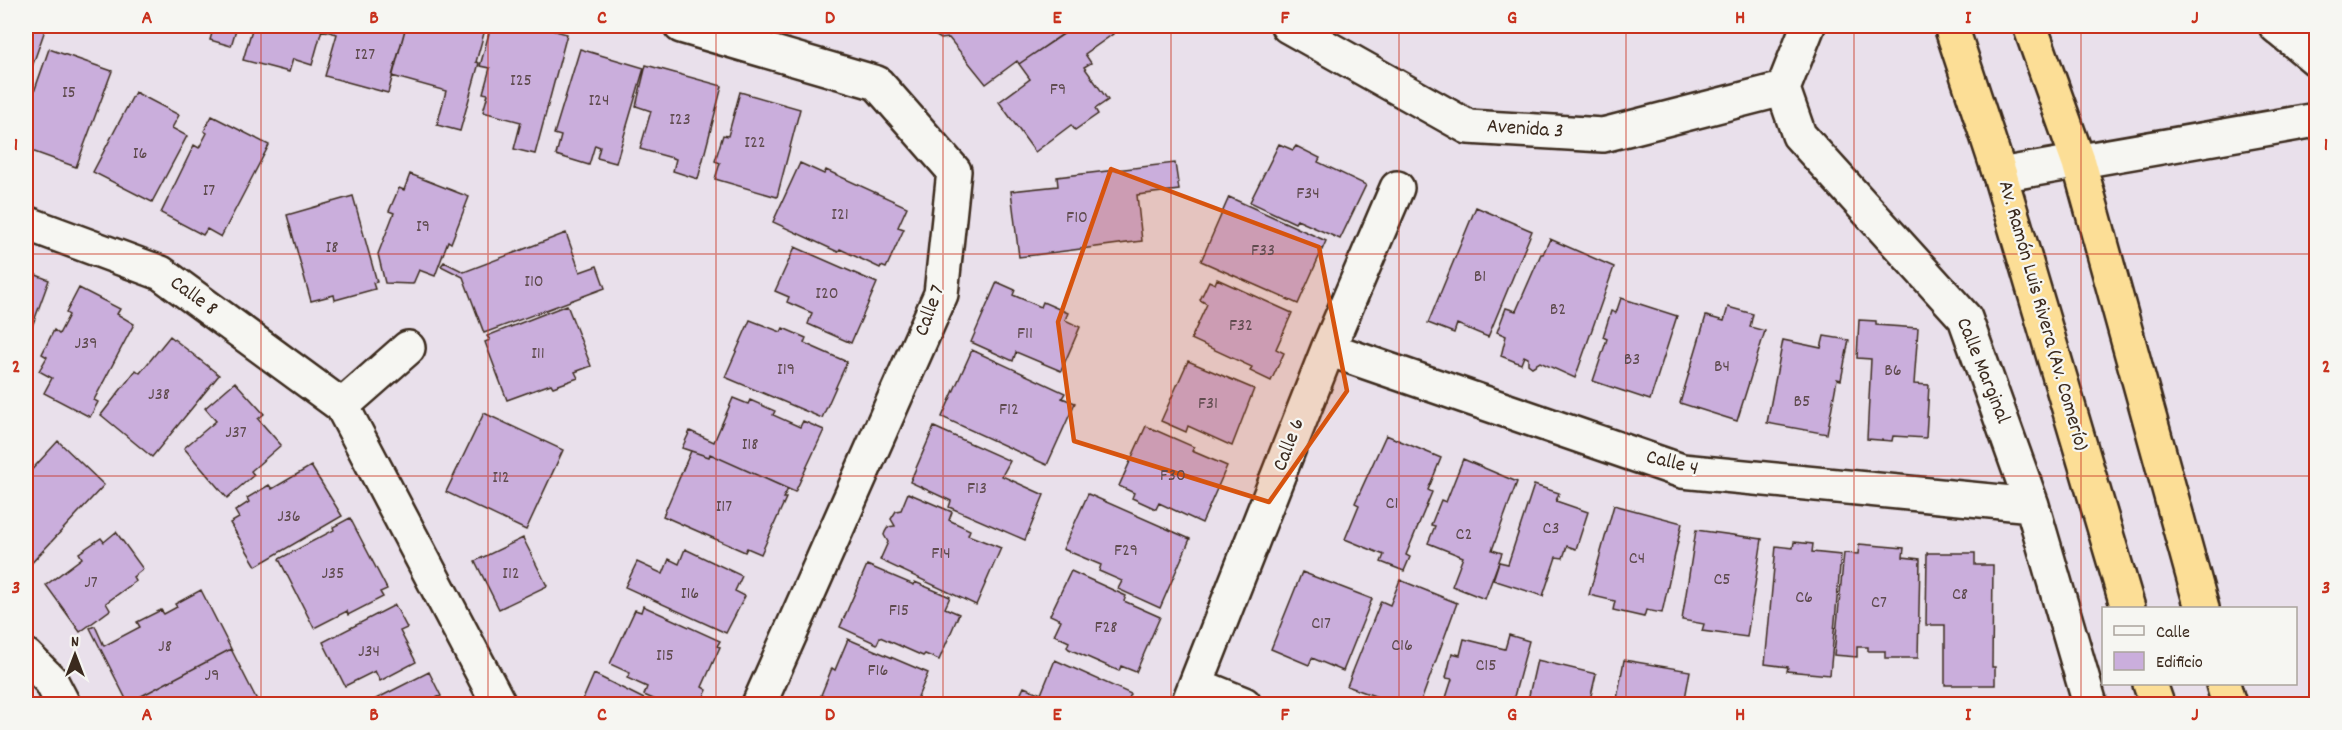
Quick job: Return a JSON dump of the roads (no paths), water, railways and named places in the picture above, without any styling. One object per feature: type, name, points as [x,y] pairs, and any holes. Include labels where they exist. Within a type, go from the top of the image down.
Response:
[{"type":"highway","name":"Av. Ramón Luis Rivera (Av. Comerío)","points":[[1951,26],[2000,175],[2127,607]]},
{"type":"highway","points":[[2030,26],[2079,163],[2201,607]]},
{"type":"highway","points":[[2150,685],[2157,705]]},
{"type":"highway","points":[[2223,685],[2229,705]]},
{"type":"street","name":"Calle 7","points":[[681,26],[877,82],[954,171],[941,294],[759,705]]},
{"type":"street","name":"Avenida 3","points":[[1288,26],[1468,127],[1603,135],[1783,89]]},
{"type":"street","points":[[1783,89],[1808,26]]},
{"type":"street","points":[[2276,26],[2316,59]]},
{"type":"street","name":"Calle Marginal","points":[[1783,89],[1799,135],[1965,318],[2032,505],[2090,705]]},
{"type":"street","points":[[2000,175],[2316,120]]},
{"type":"street","name":"Calle 6","points":[[1192,695],[1328,349],[1397,188]]},
{"type":"street","name":"Calle 8","points":[[26,223],[161,273],[342,406],[499,705]]},
{"type":"street","points":[[342,406],[408,348]]},
{"type":"street","name":"Calle 4","points":[[1328,349],[1682,471],[2032,505]]},
{"type":"street","points":[[26,656],[51,681],[63,705]]},
{"type":"street","points":[[1192,695],[1244,705]]}]
